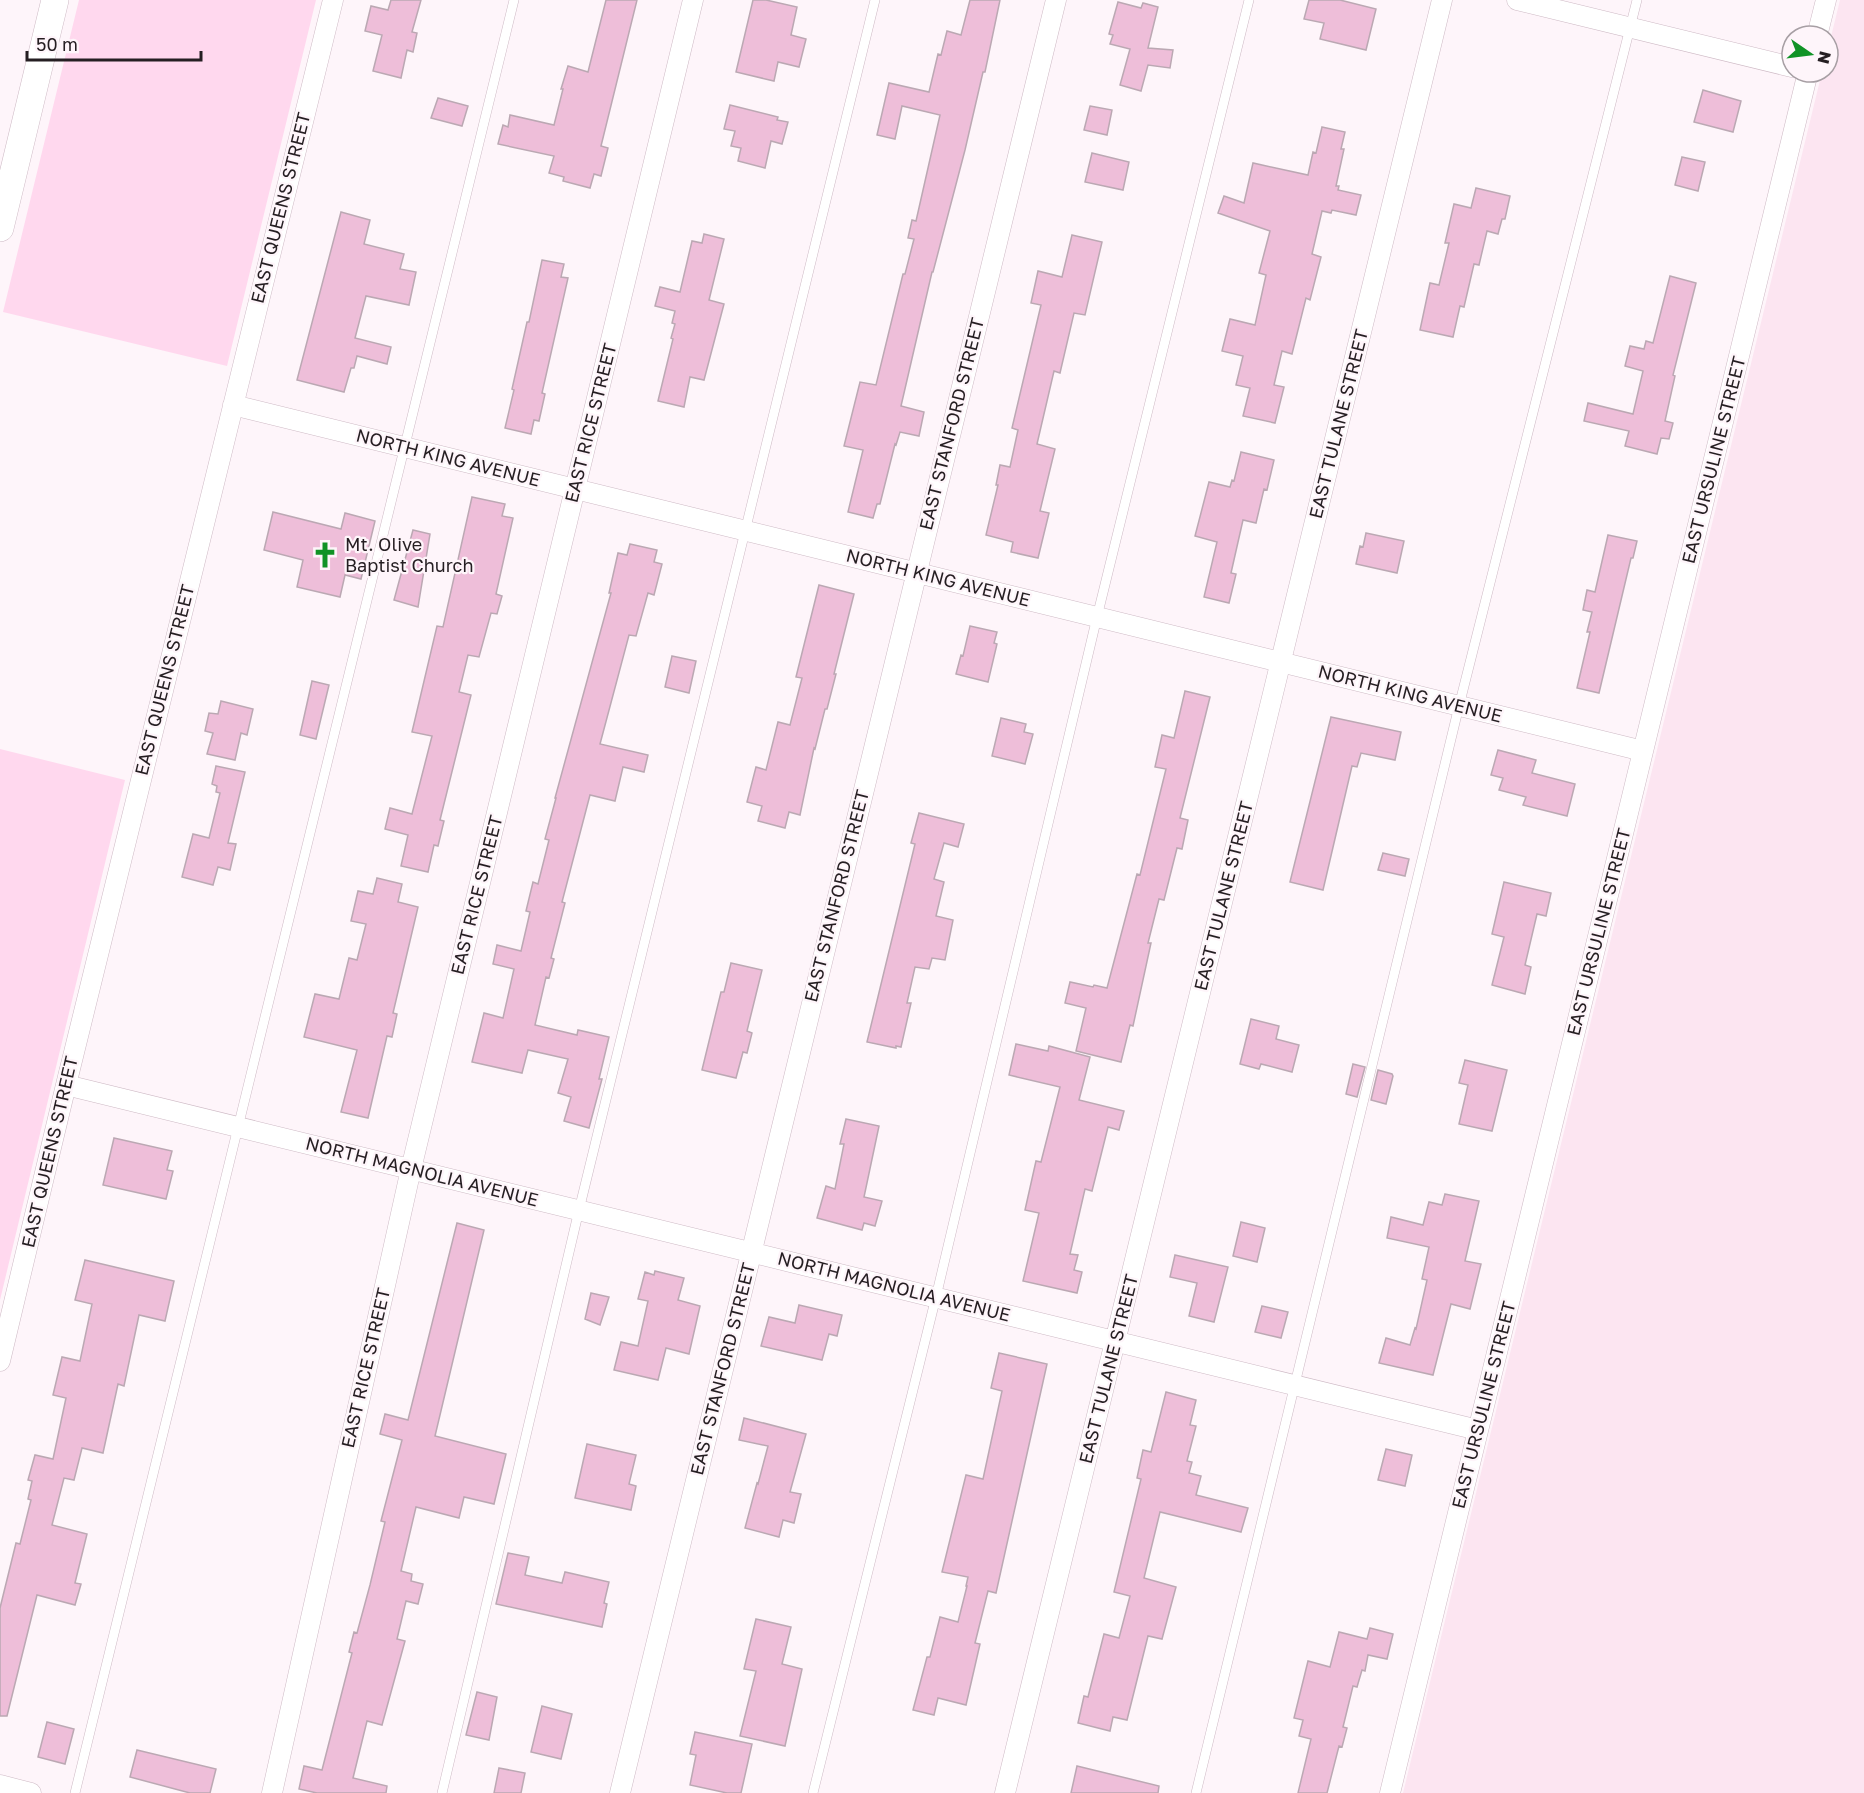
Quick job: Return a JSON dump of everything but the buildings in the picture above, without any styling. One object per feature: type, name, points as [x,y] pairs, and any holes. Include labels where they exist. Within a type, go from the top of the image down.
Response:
[{"type":"main road","points":[[0,228],[55,0]]},
{"type":"street","name":"EAST QUEENS STREET","points":[[0,1360],[333,0]]},
{"type":"street","name":"EAST RICE STREET","points":[[272,1793],[411,1169],[693,0]]},
{"type":"street","name":"EAST STANFORD STREET","points":[[620,1793],[1056,0]]},
{"type":"street","name":"EAST TULANE STREET","points":[[1005,1793],[1442,0]]},
{"type":"street","points":[[1516,0],[1780,64]]},
{"type":"street","points":[[1820,24],[1826,0]]},
{"type":"street","name":"EAST URSULINE STREET","points":[[1390,1793],[1805,84]]},
{"type":"street","name":"NORTH KING AVENUE","points":[[233,405],[1643,751]]},
{"type":"street","name":"NORTH MAGNOLIA AVENUE","points":[[66,1084],[1478,1430]]},
{"type":"street","points":[[0,1785],[31,1793]]},
{"type":"lane","points":[[75,1793],[514,0]]},
{"type":"lane","points":[[442,1793],[579,1210],[876,0]]},
{"type":"lane","points":[[813,1793],[936,1297],[1097,617],[1250,0]]},
{"type":"lane","points":[[1196,1793],[1459,706],[1637,0]]},
{"type":"shaded area","points":[[79,0],[316,0],[227,366],[3,312]]},
{"type":"shaded area","points":[[1840,0],[1864,0],[1864,1793],[1403,1793],[1819,84],[1840,84],[1840,24],[1834,24]]},
{"type":"shaded area","points":[[0,749],[125,780],[0,1300]]},
{"type":"place","name":"Mt. Olive Baptist Church","points":[[325,555]]}]
